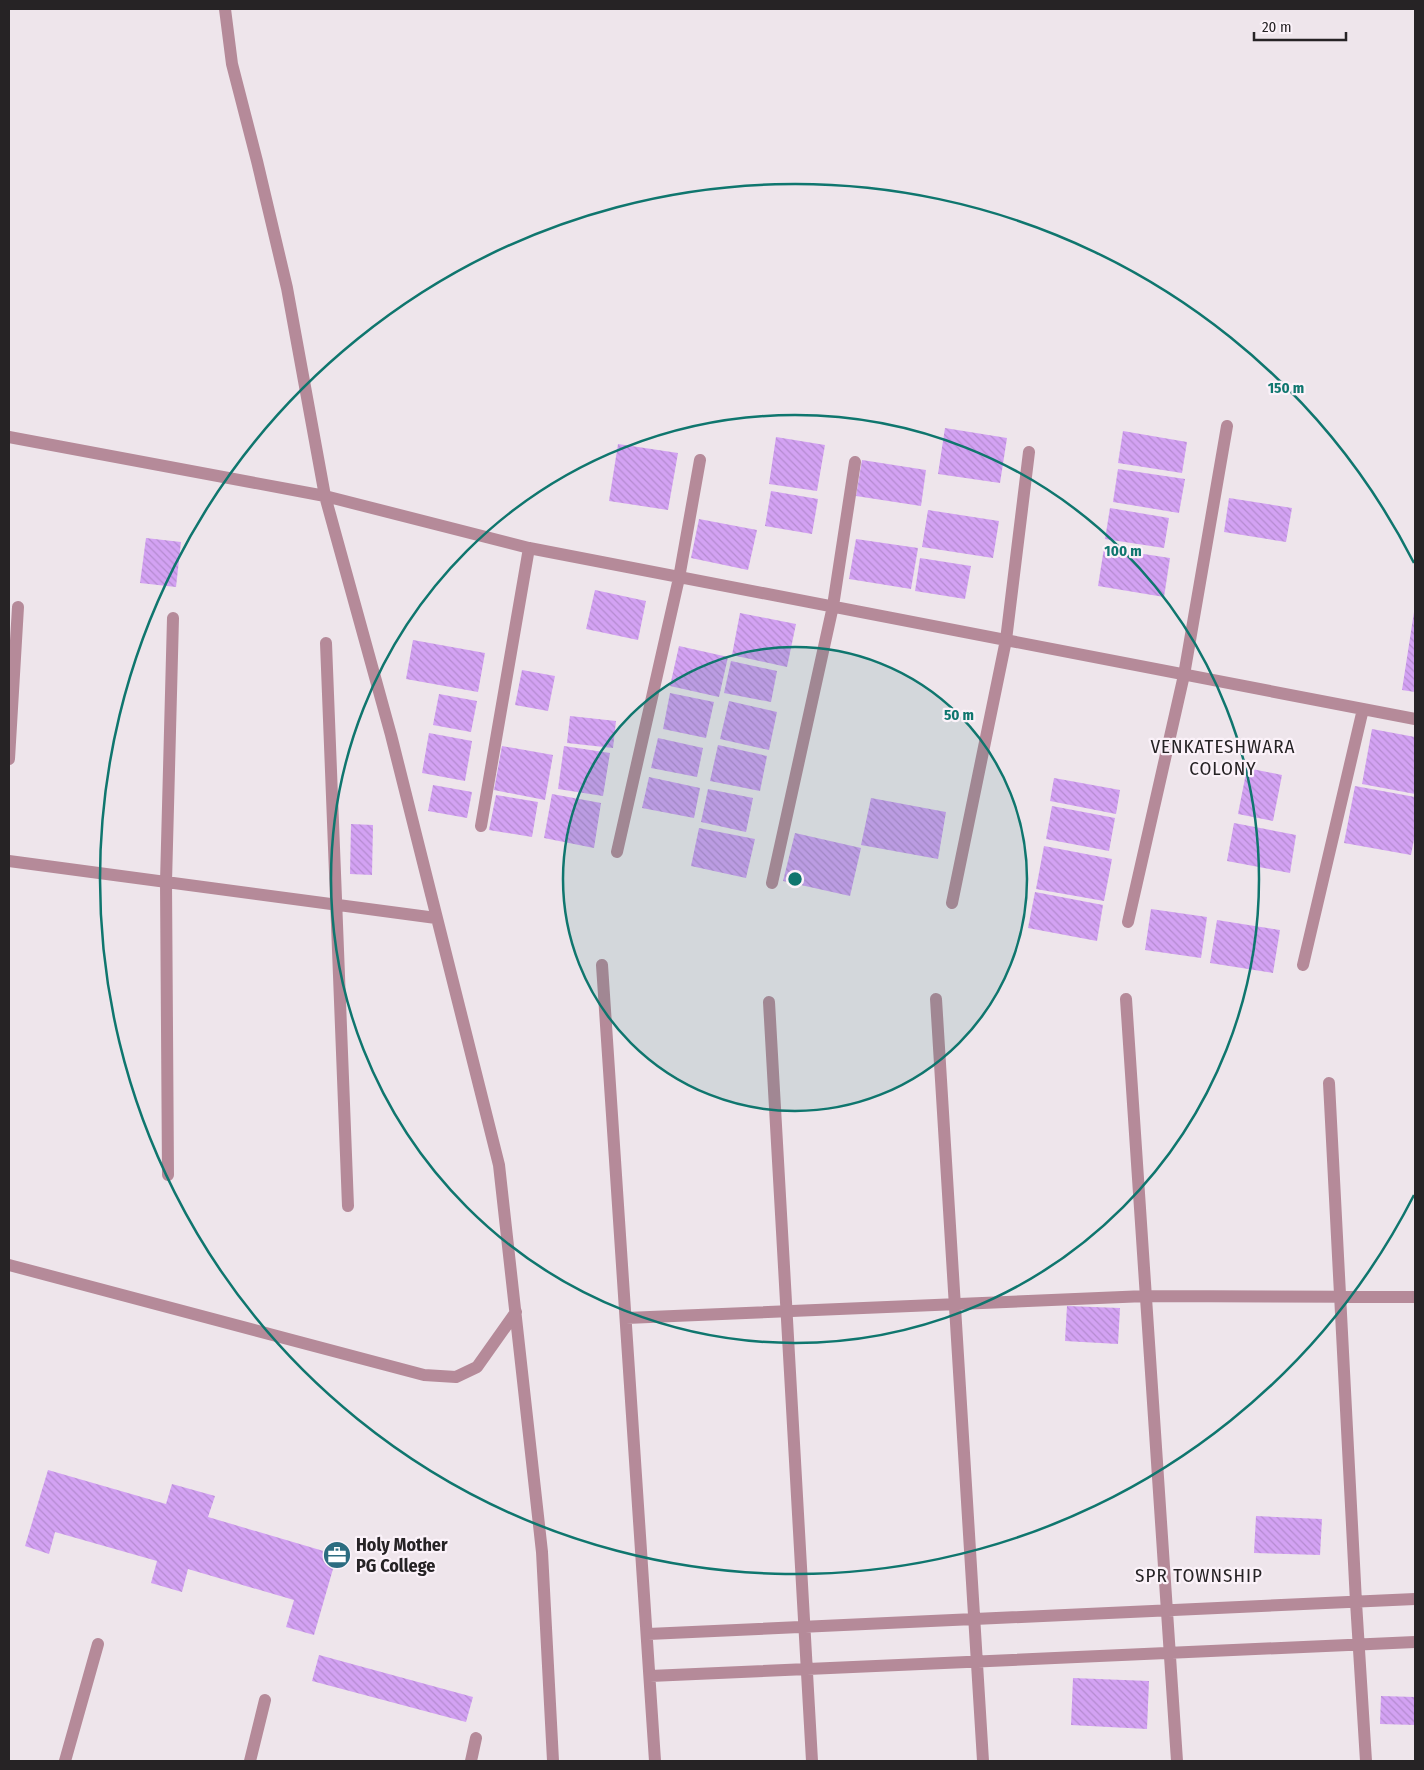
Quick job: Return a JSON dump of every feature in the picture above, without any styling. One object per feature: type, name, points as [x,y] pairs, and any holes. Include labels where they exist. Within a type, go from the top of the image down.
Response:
[{"type":"street","points":[[225,9],[232,64],[288,288],[325,496],[390,735],[499,1165],[542,1552],[553,1761]]},
{"type":"street","points":[[1128,922],[1184,675],[1227,426]]},
{"type":"street","points":[[9,438],[325,496],[529,548],[679,578],[1415,719]]},
{"type":"street","points":[[952,903],[1006,640],[1029,452]]},
{"type":"street","points":[[617,852],[679,578],[700,460]]},
{"type":"street","points":[[772,884],[833,606],[855,462]]},
{"type":"street","points":[[481,826],[529,548]]},
{"type":"street","points":[[9,759],[18,607]]},
{"type":"street","points":[[168,1175],[166,882],[173,618]]},
{"type":"street","points":[[326,643],[348,1206]]},
{"type":"street","points":[[1303,964],[1363,709]]},
{"type":"street","points":[[9,861],[436,918]]},
{"type":"street","points":[[602,965],[655,1761]]},
{"type":"street","points":[[936,999],[983,1761]]},
{"type":"street","points":[[1126,999],[1177,1761]]},
{"type":"street","points":[[769,1002],[812,1761]]},
{"type":"street","points":[[1330,1083],[1358,1644],[1366,1761]]},
{"type":"street","points":[[9,1266],[424,1375],[456,1377],[477,1367],[516,1312]]},
{"type":"street","points":[[626,1318],[1146,1296],[1415,1297]]},
{"type":"street","points":[[648,1634],[1415,1599]]},
{"type":"street","points":[[650,1676],[1415,1642]]},
{"type":"street","points":[[65,1761],[98,1644]]},
{"type":"street","points":[[250,1761],[265,1700]]},
{"type":"street","points":[[470,1761],[476,1738]]},
{"type":"building","points":[[945,428],[1007,438],[1000,483],[938,474]]},
{"type":"building","points":[[1123,431],[1187,442],[1182,473],[1118,463]]},
{"type":"building","points":[[776,437],[825,445],[817,491],[769,484]]},
{"type":"building","points":[[618,444],[678,453],[668,510],[609,501]]},
{"type":"building","points":[[862,460],[926,470],[921,506],[856,496]]},
{"type":"building","points":[[1118,469],[1185,479],[1179,513],[1113,502]]},
{"type":"building","points":[[771,491],[818,499],[812,534],[765,526]]},
{"type":"building","points":[[1229,498],[1292,508],[1286,542],[1224,532]]},
{"type":"building","points":[[1110,508],[1169,518],[1164,548],[1105,539]]},
{"type":"building","points":[[928,510],[999,521],[993,558],[922,547]]},
{"type":"building","points":[[699,519],[757,530],[748,570],[691,558]]},
{"type":"building","points":[[146,538],[181,542],[176,587],[140,583]]},
{"type":"building","points":[[856,539],[918,548],[911,589],[849,579]]},
{"type":"building","points":[[1104,548],[1170,558],[1164,597],[1098,586]]},
{"type":"building","points":[[920,558],[971,566],[965,599],[915,591]]},
{"type":"building","points":[[595,590],[646,601],[638,640],[586,629]]},
{"type":"building","points":[[1415,612],[1415,692],[1402,690]]},
{"type":"building","points":[[740,613],[796,624],[787,667],[732,655]]},
{"type":"building","points":[[413,640],[485,653],[478,692],[406,679]]},
{"type":"building","points":[[679,646],[728,657],[719,697],[670,686]]},
{"type":"building","points":[[731,661],[777,671],[771,702],[724,693]]},
{"type":"building","points":[[522,670],[555,676],[548,711],[515,705]]},
{"type":"building","points":[[670,693],[714,702],[706,738],[663,729]]},
{"type":"building","points":[[439,694],[477,701],[471,732],[433,725]]},
{"type":"building","points":[[729,701],[777,712],[769,750],[720,739]]},
{"type":"building","points":[[570,716],[616,721],[613,748],[567,743]]},
{"type":"building","points":[[1372,729],[1415,737],[1415,794],[1362,784]]},
{"type":"building","points":[[429,733],[472,741],[465,781],[422,773]]},
{"type":"building","points":[[658,738],[703,748],[697,777],[651,768]]},
{"type":"building","points":[[718,745],[767,756],[760,791],[710,781]]},
{"type":"building","points":[[502,746],[553,755],[545,800],[494,790]]},
{"type":"building","points":[[564,746],[610,753],[603,796],[558,789]]},
{"type":"building","points":[[1247,768],[1282,775],[1273,821],[1238,814]]},
{"type":"building","points":[[649,777],[700,788],[694,818],[642,808]]},
{"type":"building","points":[[1054,778],[1120,790],[1116,814],[1050,801]]},
{"type":"building","points":[[433,785],[472,792],[467,818],[428,811]]},
{"type":"building","points":[[1355,786],[1415,797],[1415,834],[1411,855],[1344,843]]},
{"type":"building","points":[[708,789],[753,798],[746,832],[701,822]]},
{"type":"building","points":[[552,794],[601,803],[594,848],[544,838]]},
{"type":"building","points":[[496,795],[538,802],[532,837],[489,830]]},
{"type":"building","points":[[871,798],[946,812],[938,859],[861,845]]},
{"type":"building","points":[[1052,806],[1115,818],[1109,851],[1046,839]]},
{"type":"building","points":[[1234,823],[1296,835],[1290,873],[1227,861]]},
{"type":"building","points":[[351,824],[373,825],[372,875],[350,874]]},
{"type":"building","points":[[699,828],[755,839],[746,878],[691,866]]},
{"type":"building","points":[[795,833],[861,848],[850,896],[783,881]]},
{"type":"building","points":[[1044,846],[1112,859],[1104,901],[1036,889]]},
{"type":"building","points":[[1035,892],[1103,905],[1097,941],[1028,928]]},
{"type":"building","points":[[1151,909],[1207,917],[1201,958],[1145,950]]},
{"type":"building","points":[[1217,920],[1280,930],[1273,973],[1210,963]]},
{"type":"building","points":[[1067,1306],[1120,1308],[1118,1344],[1065,1341]]},
{"type":"building","points":[[48,1470],[166,1504],[172,1484],[215,1496],[208,1517],[337,1555],[314,1635],[286,1627],[294,1600],[188,1569],[182,1592],[151,1583],[157,1561],[55,1532],[49,1554],[25,1546]]},
{"type":"building","points":[[1256,1516],[1322,1519],[1320,1555],[1254,1553]]},
{"type":"building","points":[[319,1655],[473,1697],[466,1722],[312,1681]]},
{"type":"building","points":[[1073,1678],[1149,1681],[1147,1729],[1071,1725]]},
{"type":"building","points":[[1381,1696],[1415,1697],[1415,1725],[1380,1724]]},
{"type":"place","name":"Holy Mother PG College","points":[[337,1555]]},
{"type":"district","name":"VENKATESHWARA COLONY","points":[[1223,757]]},
{"type":"district","name":"SPR TOWNSHIP","points":[[1199,1575]]}]
